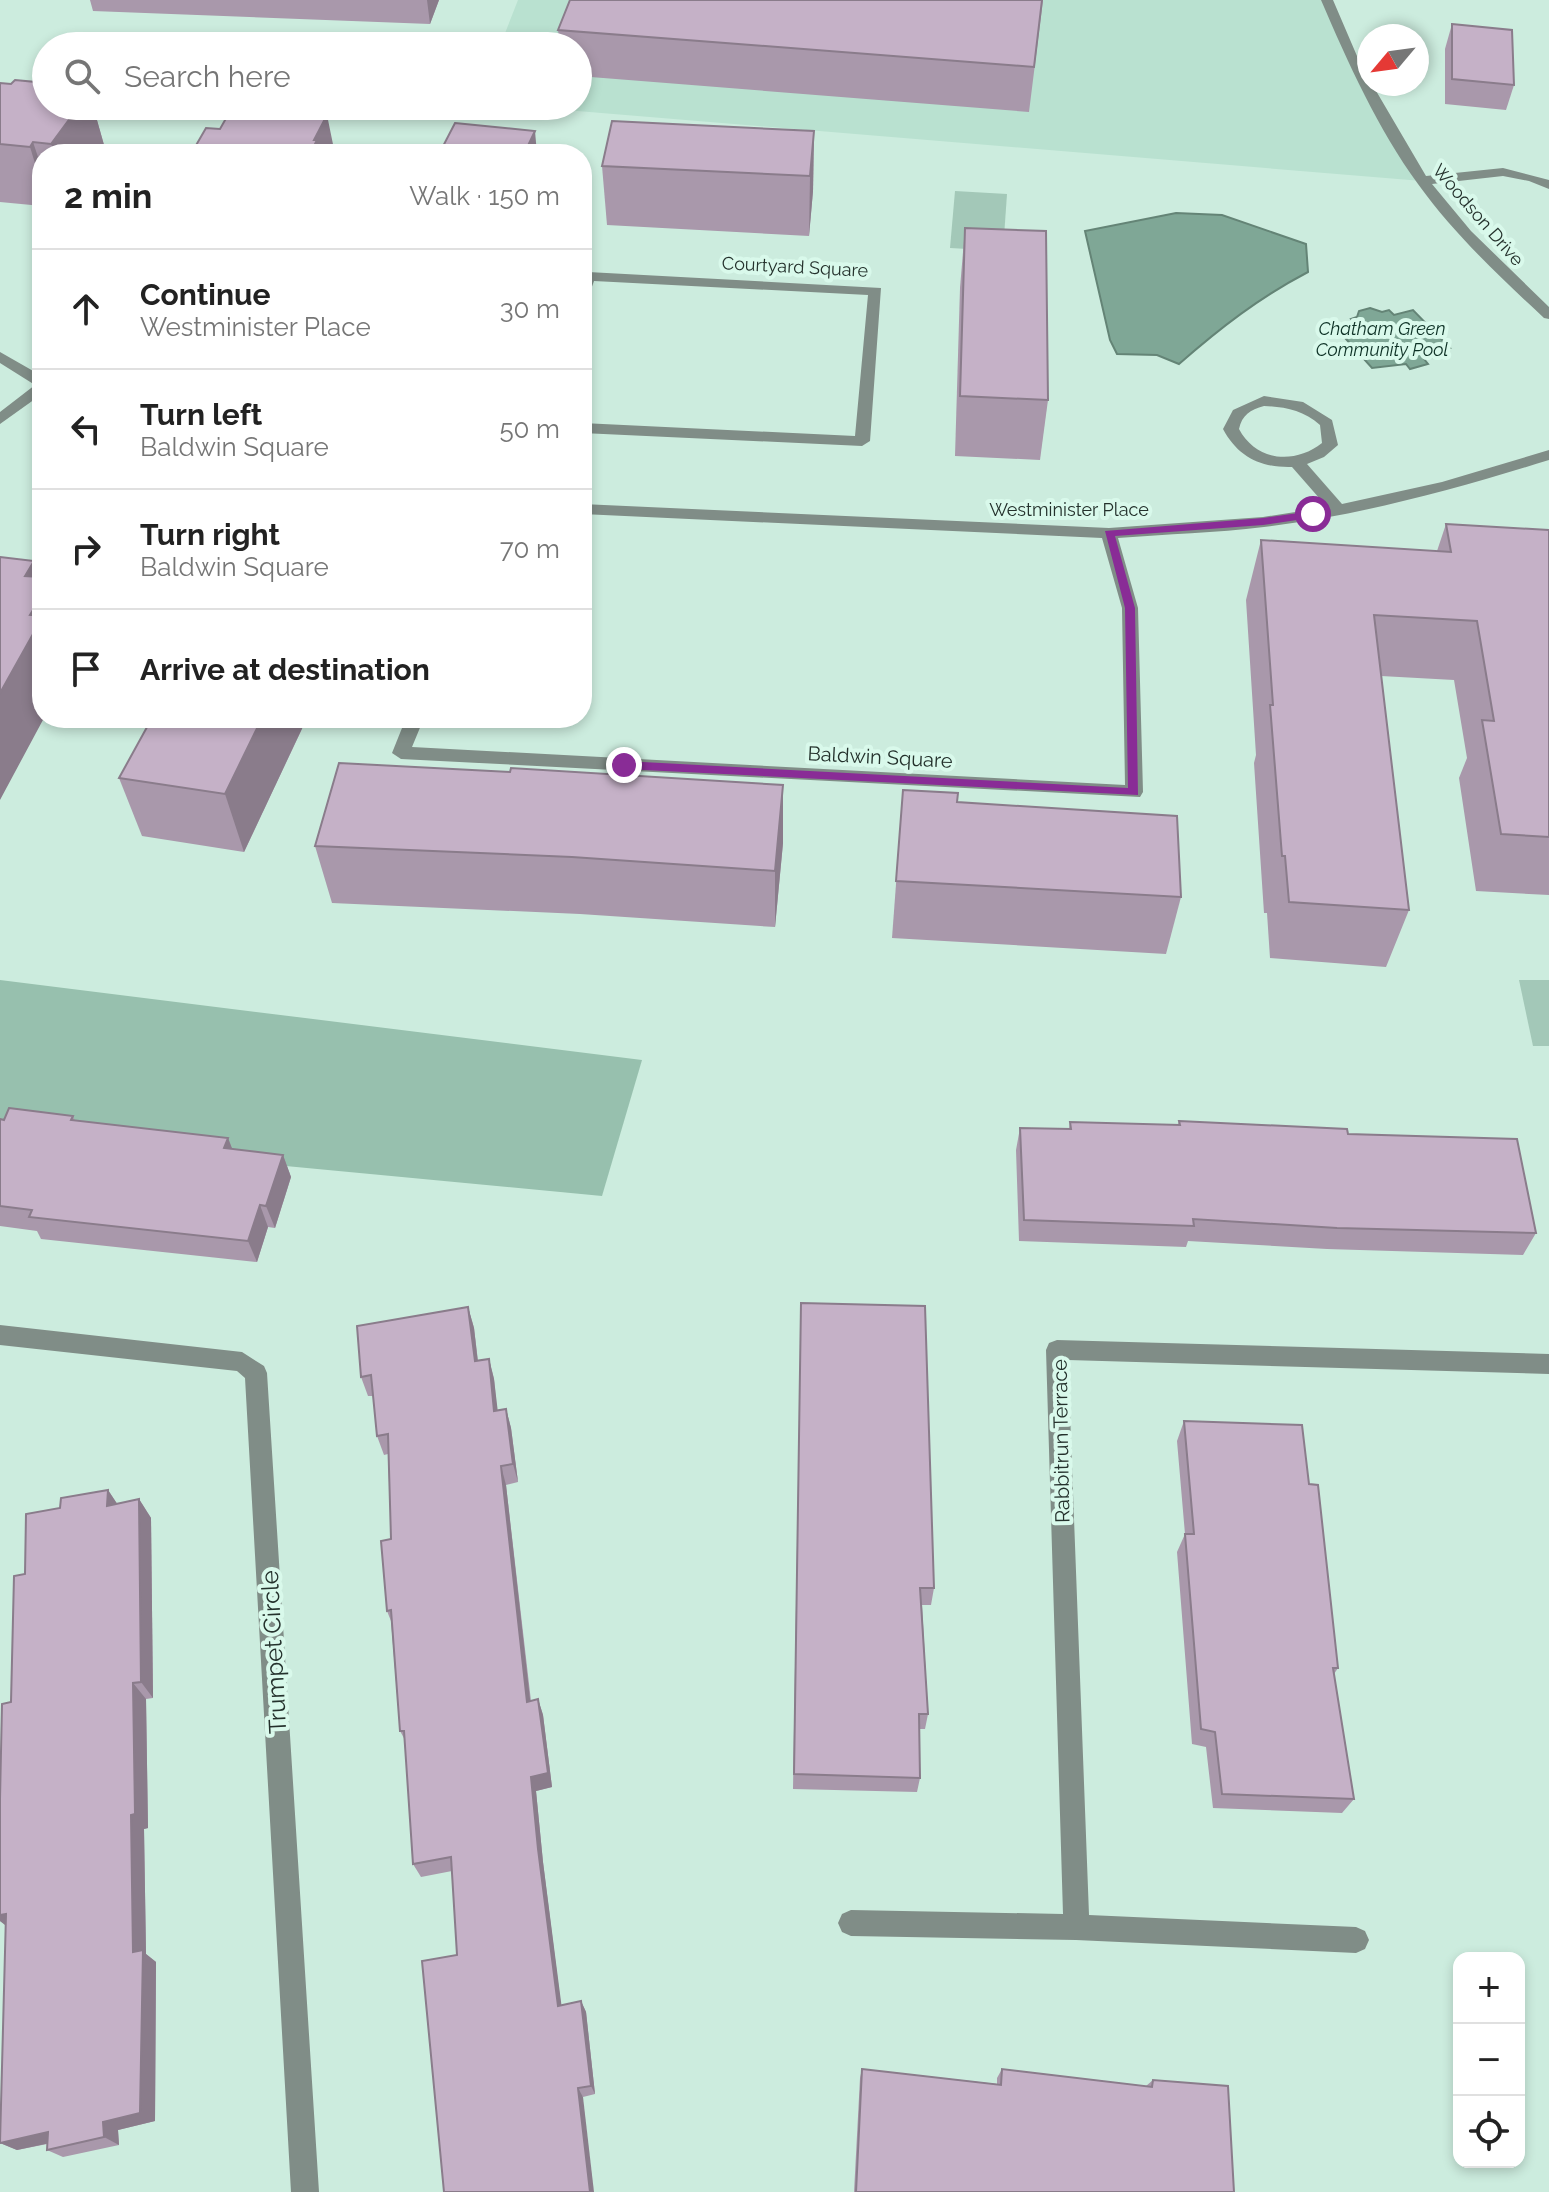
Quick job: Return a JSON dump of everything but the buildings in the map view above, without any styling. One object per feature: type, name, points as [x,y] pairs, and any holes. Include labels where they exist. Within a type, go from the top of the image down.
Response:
[{"type":"street","name":"Woodson Drive","points":[[1327,0],[1380,111],[1422,181],[1468,237],[1549,315]]},
{"type":"street","points":[[1422,181],[1491,170],[1525,174],[1549,185]]},
{"type":"street","name":"Courtyard Square","points":[[592,276],[876,291],[862,441],[592,428]]},
{"type":"street","points":[[0,356],[32,378]]},
{"type":"street","points":[[0,419],[32,393]]},
{"type":"street","points":[[1297,462],[1312,458],[1330,445],[1327,423],[1317,413],[1287,401],[1264,401],[1249,405],[1233,419],[1231,429],[1242,448],[1259,458],[1297,462],[1338,510]]},
{"type":"street","name":"Westminister Place","points":[[592,509],[1109,533],[1263,522],[1338,510],[1444,487],[1549,455]]},
{"type":"street","name":"Baldwin Square","points":[[411,728],[401,753],[1134,792],[1130,608],[1109,533]]},
{"type":"street","name":"Trumpet Circle","points":[[0,1335],[242,1362],[256,1373],[305,2192]]},
{"type":"street","name":"Rabbitrun Terrace","points":[[1076,1927],[1057,1350],[1549,1364]]},
{"type":"street","points":[[851,1923],[1076,1927],[1356,1940]]},
{"type":"shaded area","points":[[518,0],[1327,0],[1357,65],[1357,96],[1374,96],[1422,181],[592,112],[592,32],[505,32]]},
{"type":"shaded area","points":[[955,191],[1007,194],[1003,251],[950,248]]},
{"type":"shaded area","points":[[0,980],[642,1060],[602,1196],[0,1139]]},
{"type":"shaded area","points":[[1519,980],[1549,980],[1549,1046],[1533,1046]]},
{"type":"water","points":[[1176,213],[1222,215],[1306,244],[1308,272],[1241,314],[1179,364],[1157,355],[1117,354],[1110,340],[1085,231]]},
{"type":"water","name":"Chatham Green Community Pool","points":[[1370,308],[1382,312],[1389,310],[1394,315],[1413,310],[1450,348],[1431,353],[1433,357],[1424,359],[1428,364],[1410,369],[1406,364],[1372,368],[1337,329],[1355,324],[1351,319],[1357,317],[1359,311]]},
{"type":"route","points":[[624,765],[1134,792],[1128,631],[1130,608],[1109,533],[1263,522],[1313,514]]}]
